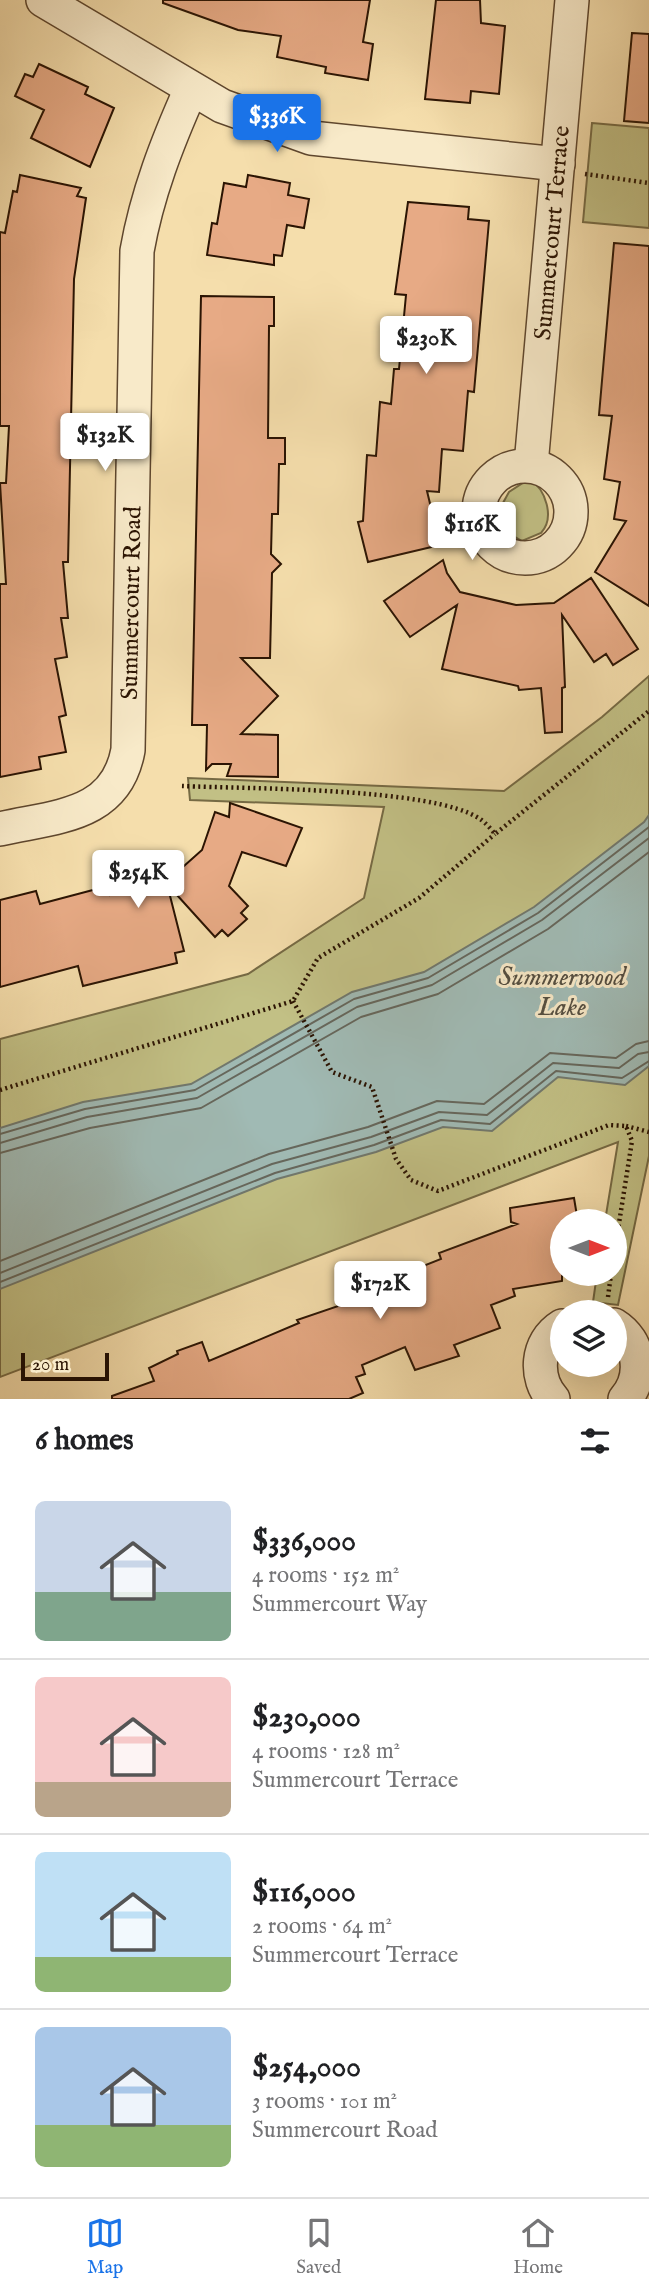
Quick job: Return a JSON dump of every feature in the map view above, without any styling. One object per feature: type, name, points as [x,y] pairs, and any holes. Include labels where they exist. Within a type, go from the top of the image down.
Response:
[{"type":"street","points":[[43,0],[222,106],[311,138],[571,169]]},
{"type":"street","name":"Summercourt Terrace","points":[[531,465],[571,169],[572,0]]},
{"type":"street","name":"Summercourt Road","points":[[0,830],[89,807],[103,800],[115,788],[124,769],[128,750],[137,251],[143,217],[164,149],[191,89]]},
{"type":"street","points":[[625,1399],[636,1380],[638,1365],[627,1336]]},
{"type":"street","points":[[542,1396],[540,1359],[550,1339]]},
{"type":"path","points":[[571,169],[648,180]]},
{"type":"path","points":[[0,1090],[293,1001],[318,958],[419,898],[649,711]]},
{"type":"path","points":[[182,786],[412,799],[462,811],[480,819],[495,834]]},
{"type":"path","points":[[293,1001],[332,1072],[372,1087],[396,1159],[411,1180],[438,1191],[609,1125],[649,1132]]},
{"type":"path","points":[[621,1209],[632,1141],[625,1126]]},
{"type":"shaded area","points":[[592,123],[649,128],[649,228],[583,222]]},
{"type":"shaded area","points":[[529,479],[540,490],[548,512],[541,533],[522,541],[503,530],[498,512],[509,492]]},
{"type":"shaded area","points":[[649,676],[649,1156],[627,1262],[627,1209],[607,1209],[618,1142],[0,1377],[0,1039],[248,974],[364,898],[384,807],[190,800],[188,778],[504,791],[602,717]]},
{"type":"shaded area","points":[[595,1286],[622,1286],[619,1300],[593,1300]]},
{"type":"water","name":"Summerwood Lake","points":[[649,815],[649,1066],[625,1085],[558,1077],[492,1131],[443,1127],[376,1152],[277,1179],[0,1289],[0,1128],[83,1102],[191,1084],[352,992],[424,972],[534,907],[644,822]]},
{"type":"building","points":[[163,0],[370,0],[363,42],[373,44],[368,80],[325,73],[326,67],[277,57],[281,36],[238,30],[163,3]]},
{"type":"building","points":[[436,0],[480,0],[481,23],[505,26],[499,94],[471,91],[470,103],[425,99]]},
{"type":"building","points":[[632,33],[649,34],[649,123],[624,121]]},
{"type":"building","points":[[39,64],[88,87],[85,94],[114,108],[90,167],[31,138],[44,110],[15,96],[25,74],[33,77]]},
{"type":"building","points":[[20,175],[81,188],[77,196],[86,198],[74,279],[68,562],[63,562],[68,618],[61,618],[67,657],[55,659],[66,715],[59,717],[66,752],[39,757],[41,769],[0,777],[0,584],[6,584],[0,483],[6,483],[9,426],[0,426],[0,232],[5,233],[13,191],[17,192]]},
{"type":"building","points":[[248,175],[290,183],[288,195],[309,199],[304,228],[287,225],[282,256],[274,255],[274,265],[207,255],[212,223],[217,224],[224,183],[246,187]]},
{"type":"building","points":[[408,202],[469,207],[468,219],[489,221],[474,392],[468,391],[463,451],[442,449],[439,492],[427,491],[440,545],[368,562],[358,522],[363,521],[367,455],[376,456],[380,402],[391,404],[394,369],[399,369],[406,295],[395,294]]},
{"type":"building","points":[[614,243],[649,246],[649,606],[595,572],[626,521],[614,519],[620,482],[604,479],[612,416],[599,415]]},
{"type":"building","points":[[201,296],[274,297],[274,326],[269,326],[268,438],[285,438],[285,464],[279,464],[278,514],[272,514],[271,554],[281,564],[272,573],[270,658],[241,658],[278,696],[241,734],[278,735],[278,777],[227,776],[231,764],[212,764],[206,770],[207,725],[192,725]]},
{"type":"building","points":[[443,560],[447,573],[460,592],[516,605],[554,603],[591,578],[638,649],[613,665],[606,654],[594,662],[562,615],[565,687],[562,688],[562,732],[545,733],[541,688],[519,690],[518,686],[442,669],[457,605],[410,637],[384,601]]},
{"type":"building","points":[[230,803],[302,828],[286,866],[242,852],[229,886],[248,906],[241,913],[247,919],[228,936],[222,930],[215,937],[167,884],[184,951],[175,953],[177,963],[83,986],[78,966],[0,987],[0,900],[36,891],[40,904],[108,886],[110,895],[166,882],[202,850],[215,812],[229,817]]},
{"type":"building","points":[[574,1198],[576,1209],[550,1209],[550,1283],[513,1289],[515,1296],[491,1305],[500,1328],[454,1345],[459,1356],[415,1370],[405,1347],[362,1365],[365,1374],[356,1377],[363,1393],[349,1399],[112,1399],[112,1396],[154,1381],[149,1368],[178,1354],[177,1351],[202,1342],[209,1361],[299,1323],[297,1320],[359,1299],[356,1292],[368,1288],[377,1267],[398,1276],[441,1259],[439,1253],[517,1224],[511,1222],[510,1208]]}]
